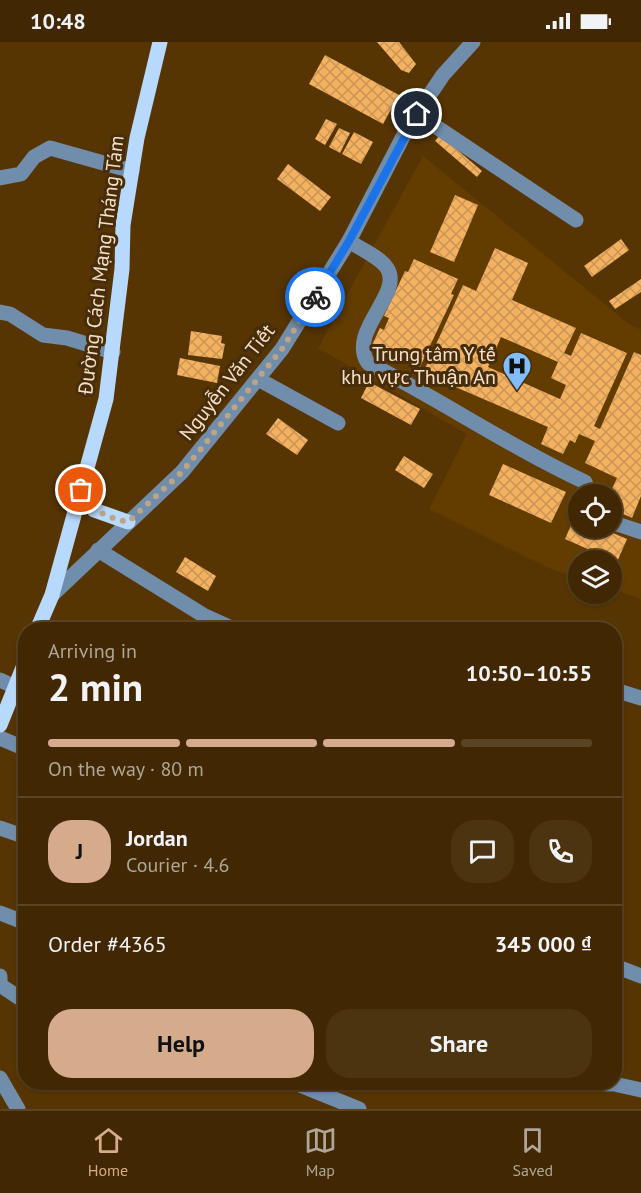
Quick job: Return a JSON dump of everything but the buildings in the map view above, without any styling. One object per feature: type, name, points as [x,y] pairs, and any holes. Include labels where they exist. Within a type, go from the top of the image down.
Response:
[{"type":"main road","name":"Đường Cách Mạng Tháng Tám","points":[[41,622],[52,595],[106,399],[122,268],[123,225],[132,171],[160,42]]},
{"type":"main road","points":[[81,490],[94,510],[106,517],[128,522]]},
{"type":"main road","points":[[0,725],[18,680]]},
{"type":"street","name":"Nguyễn Văn Tiết","points":[[52,595],[182,472],[282,349],[349,241],[417,114],[443,75],[473,42]]},
{"type":"street","points":[[417,114],[576,220]]},
{"type":"street","points":[[0,178],[21,174],[34,157],[45,148],[132,171]]},
{"type":"street","points":[[349,241],[382,263],[389,274],[388,287],[362,342],[364,356],[368,363],[586,484]]},
{"type":"street","points":[[0,312],[10,314],[43,334],[67,338],[113,352]]},
{"type":"street","points":[[258,379],[338,423]]},
{"type":"street","points":[[622,526],[641,532]]},
{"type":"street","points":[[98,550],[203,615],[218,622]]},
{"type":"street","points":[[0,681],[15,687]]},
{"type":"street","points":[[622,692],[641,698]]},
{"type":"street","points":[[0,738],[18,746]]},
{"type":"street","points":[[0,828],[18,834]]},
{"type":"street","points":[[0,913],[18,920]]},
{"type":"street","points":[[622,969],[641,976]]},
{"type":"street","points":[[0,976],[0,985],[18,997]]},
{"type":"street","points":[[0,1078],[18,1109]]},
{"type":"street","points":[[622,1085],[641,1089]]},
{"type":"street","points":[[312,1090],[359,1109]]},
{"type":"shaded area","name":"Trung tâm Y tế khu vực Thuận An","points":[[423,156],[629,324],[641,330],[641,599],[622,592],[622,550],[568,550],[568,574],[551,569],[429,509],[467,434],[318,348]]},
{"type":"way so far","points":[[81,490],[94,510],[106,517],[128,522],[182,472],[282,349],[315,297]]},
{"type":"place","name":"Trung tâm Y tế khu vực Thuận An","points":[[517,392]]},
{"type":"route","points":[[315,297],[349,241],[417,114]]}]
